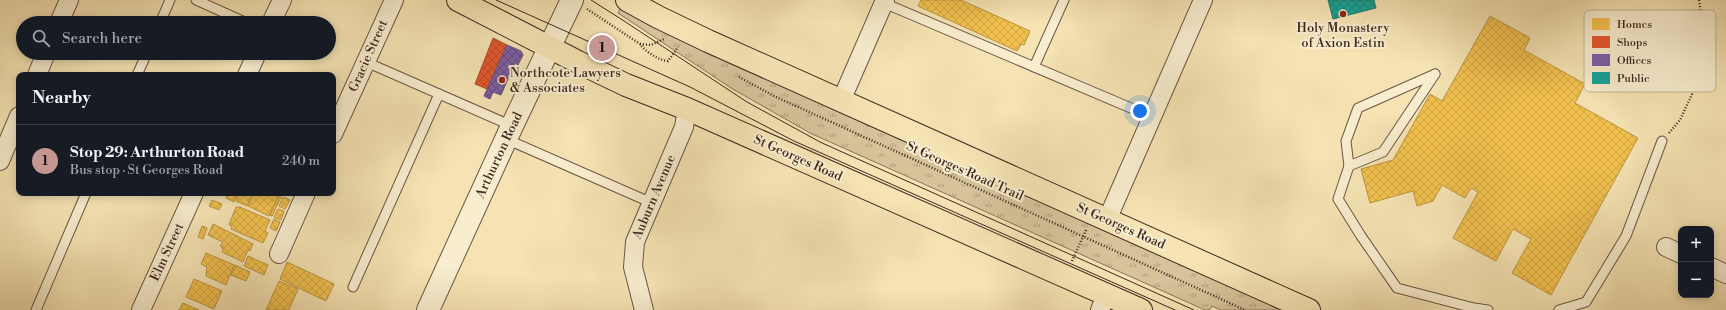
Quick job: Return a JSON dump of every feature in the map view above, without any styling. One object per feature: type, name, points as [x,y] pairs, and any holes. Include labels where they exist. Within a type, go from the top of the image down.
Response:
[{"type":"highway","name":"St Georges Road","points":[[458,0],[626,85],[687,109],[1066,276],[1103,302],[1141,310]]},
{"type":"highway","name":"St Georges Road","points":[[627,0],[681,28],[841,101],[1309,310]]},
{"type":"street","points":[[62,16],[69,0]]},
{"type":"street","points":[[274,16],[282,0]]},
{"type":"street","name":"Gracie Street","points":[[336,127],[394,0]]},
{"type":"street","name":"Arthurton Road","points":[[428,310],[572,0]]},
{"type":"street","points":[[1100,216],[1152,117],[1203,0]]},
{"type":"street","points":[[841,101],[885,2]]},
{"type":"street","points":[[38,72],[43,60]]},
{"type":"street","points":[[249,72],[254,60]]},
{"type":"street","name":"Auburn Avenue","points":[[644,310],[632,267],[635,242],[684,127],[687,109]]},
{"type":"street","points":[[0,161],[16,123]]},
{"type":"street","name":"Elm Street","points":[[141,310],[193,196]]},
{"type":"street","points":[[279,254],[305,196]]},
{"type":"street","points":[[1714,269],[1726,274]]},
{"type":"lane","points":[[163,16],[170,0]]},
{"type":"lane","points":[[196,0],[231,16]]},
{"type":"lane","points":[[1034,67],[1064,0]]},
{"type":"lane","points":[[885,2],[1152,117]]},
{"type":"lane","points":[[139,72],[144,60]]},
{"type":"lane","points":[[366,62],[439,94],[509,133],[652,202]]},
{"type":"lane","points":[[1349,166],[1383,152],[1435,74],[1358,108],[1346,141],[1349,166],[1338,199],[1397,288],[1474,309],[1488,310]]},
{"type":"lane","points":[[353,287],[439,94]]},
{"type":"lane","points":[[1559,310],[1586,302],[1626,236],[1662,141]]},
{"type":"lane","points":[[36,310],[85,196]]},
{"type":"path","points":[[572,0],[640,44],[646,51],[667,61],[681,43]]},
{"type":"path","points":[[1698,0],[1700,10]]},
{"type":"path","points":[[640,44],[651,45],[669,38]]},
{"type":"path","name":"St Georges Road Trail","points":[[735,75],[781,99],[1245,310]]},
{"type":"path","points":[[1662,141],[1680,120],[1693,92]]},
{"type":"path","points":[[1066,276],[1084,236],[1100,216]]},
{"type":"green space","points":[[620,9],[1294,310],[1221,310],[1212,306],[1209,310],[1205,310],[810,133],[731,88],[618,13]]},
{"type":"building: Homes","points":[[921,0],[961,0],[1030,31],[1024,45],[1021,44],[1017,51],[918,6]]},
{"type":"building: Homes","points":[[1490,16],[1530,38],[1524,50],[1584,83],[1575,103],[1638,138],[1551,295],[1512,273],[1531,239],[1513,229],[1496,261],[1453,238],[1478,192],[1471,188],[1465,198],[1442,185],[1433,201],[1417,206],[1413,191],[1370,203],[1361,169],[1393,160],[1430,94],[1442,101]]},
{"type":"building: Homes","points":[[227,196],[237,196],[234,202],[226,198]]},
{"type":"building: Homes","points":[[238,196],[251,196],[247,206],[236,201]]},
{"type":"building: Homes","points":[[253,196],[279,196],[269,216],[248,206]]},
{"type":"building: Homes","points":[[278,196],[281,197],[272,216],[270,215]]},
{"type":"building: Homes","points":[[283,197],[290,200],[285,209],[279,206]]},
{"type":"building: Homes","points":[[212,200],[222,204],[219,210],[209,206]]},
{"type":"building: Homes","points":[[236,207],[240,207],[270,220],[265,231],[268,233],[263,243],[231,229],[232,226],[229,225]]},
{"type":"building: Homes","points":[[278,209],[284,211],[281,220],[274,217]]},
{"type":"building: Homes","points":[[274,219],[280,222],[276,231],[270,228]]},
{"type":"building: Homes","points":[[213,224],[253,244],[250,251],[248,250],[243,262],[222,252],[223,248],[220,246],[223,242],[208,235]]},
{"type":"building: Homes","points":[[202,226],[207,228],[203,239],[198,237]]},
{"type":"building: Homes","points":[[206,253],[234,265],[226,285],[206,276],[207,267],[201,264]]},
{"type":"building: Homes","points":[[248,256],[268,265],[264,275],[244,266]]},
{"type":"building: Homes","points":[[287,262],[334,284],[326,301],[280,279]]},
{"type":"building: Homes","points":[[235,265],[250,272],[246,281],[231,275]]},
{"type":"building: Homes","points":[[194,279],[222,291],[214,309],[186,297]]},
{"type":"building: Homes","points":[[279,281],[298,289],[289,310],[266,310]]},
{"type":"building: Homes","points":[[183,303],[199,310],[179,310]]},
{"type":"building: Shops","points":[[493,38],[507,45],[487,89],[475,84]]},
{"type":"building: Offices","points":[[507,45],[521,51],[523,55],[518,65],[515,63],[501,95],[493,92],[490,99],[484,96]]},
{"type":"building: Public","name":"Holy Monastery of Axion Estin","points":[[1328,0],[1374,0],[1376,8],[1333,19]]},
{"type":"tram line","points":[[496,0],[690,87],[794,141],[1175,310]]},
{"type":"tram line","points":[[591,0],[747,102],[820,142],[1194,310]]},
{"type":"place","name":"Holy Monastery of Axion Estin","points":[[1343,14]]},
{"type":"place","name":"Stop 29: Arthurton Road","points":[[602,48]]},
{"type":"place","name":"Northcote Lawyers & Associates","points":[[502,80]]}]
